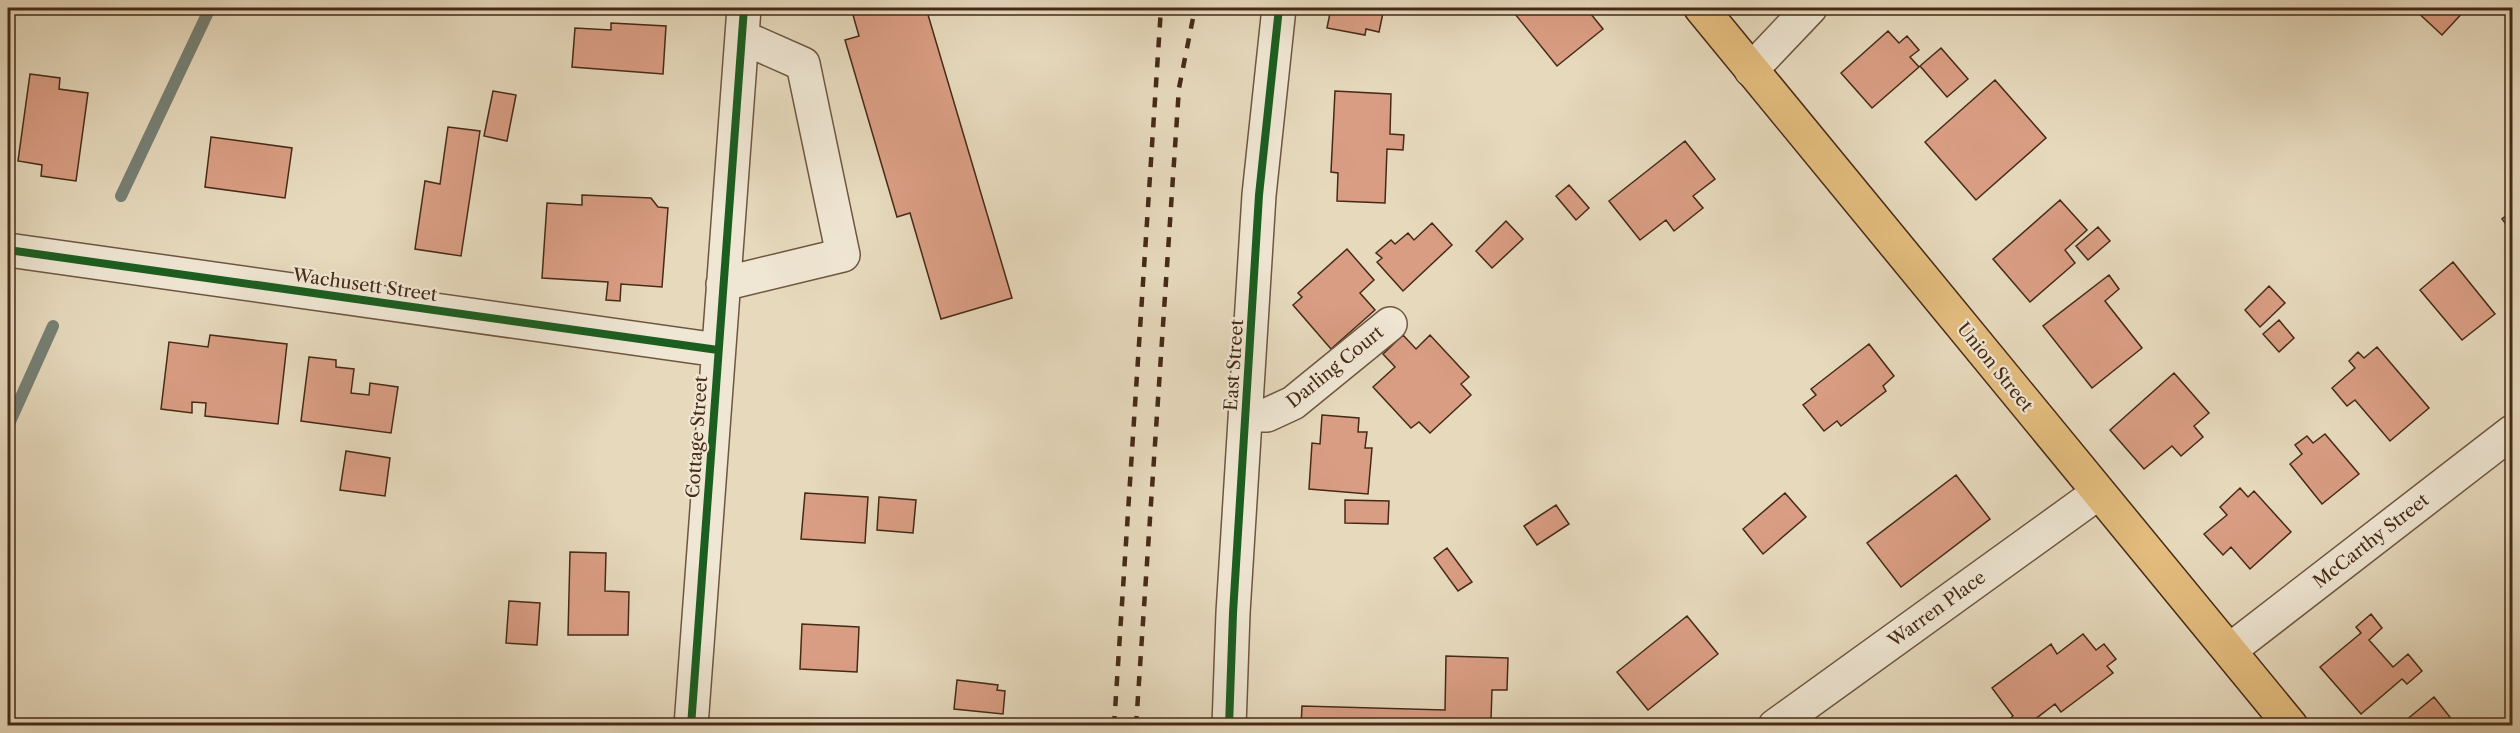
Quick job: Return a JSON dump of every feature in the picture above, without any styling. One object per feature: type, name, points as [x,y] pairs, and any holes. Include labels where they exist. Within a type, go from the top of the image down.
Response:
[{"type":"main road","name":"Union Street","points":[[1701,8],[2291,726]]},
{"type":"street","name":"East Street","points":[[1229,726],[1259,195],[1279,8]]},
{"type":"street","points":[[1751,70],[1810,8]]},
{"type":"street","points":[[723,284],[843,255],[803,64],[743,22]]},
{"type":"street","name":"Cottage Street","points":[[691,726],[743,22]]},
{"type":"street","name":"Wachusett Street","points":[[8,249],[718,350]]},
{"type":"street","name":"Darling Court","points":[[1246,415],[1268,415],[1293,404],[1390,324]]},
{"type":"street","name":"McCarthy Street","points":[[2230,650],[2512,432]]},
{"type":"street","name":"Warren Place","points":[[1775,726],[2098,493]]},
{"type":"building","points":[[859,8],[926,8],[1012,298],[941,319],[910,213],[897,217],[845,40],[859,36],[853,15],[861,13]]},
{"type":"building","points":[[1331,8],[1384,8],[1379,32],[1366,29],[1365,35],[1327,28]]},
{"type":"building","points":[[1523,8],[1586,8],[1603,29],[1557,66],[1515,14]]},
{"type":"building","points":[[2413,8],[2467,8],[2442,35]]},
{"type":"building","points":[[611,23],[666,26],[663,74],[572,67],[575,28],[611,30]]},
{"type":"building","points":[[1888,31],[1899,43],[1907,36],[1919,50],[1910,57],[1919,67],[1872,108],[1841,73]]},
{"type":"building","points":[[1941,48],[1968,79],[1947,97],[1920,66]]},
{"type":"building","points":[[30,74],[60,78],[59,89],[88,93],[76,181],[41,176],[42,165],[18,161]]},
{"type":"building","points":[[1995,80],[2046,138],[1976,200],[1925,142]]},
{"type":"building","points":[[493,91],[516,95],[507,141],[484,136]]},
{"type":"building","points":[[1335,91],[1391,94],[1390,134],[1404,135],[1403,150],[1387,149],[1385,203],[1337,201],[1338,173],[1331,172]]},
{"type":"building","points":[[448,127],[480,131],[461,256],[415,249],[425,181],[440,184]]},
{"type":"building","points":[[211,137],[292,148],[285,198],[205,187]]},
{"type":"building","points":[[1685,141],[1715,179],[1693,196],[1703,208],[1674,231],[1666,220],[1640,240],[1609,201]]},
{"type":"building","points":[[1569,185],[1589,208],[1576,220],[1556,196]]},
{"type":"building","points":[[582,195],[651,198],[658,207],[668,208],[662,287],[621,284],[620,301],[606,300],[608,282],[542,278],[547,203],[582,205]]},
{"type":"building","points":[[2060,200],[2087,230],[2065,250],[2075,263],[2030,302],[1993,259]]},
{"type":"building","points":[[2512,211],[2512,232],[2502,219]]},
{"type":"building","points":[[1506,221],[1523,239],[1492,268],[1476,251]]},
{"type":"building","points":[[1432,223],[1452,245],[1403,291],[1377,262],[1382,258],[1376,253],[1391,240],[1395,244],[1408,233],[1414,240]]},
{"type":"building","points":[[2098,227],[2110,241],[2088,260],[2076,246]]},
{"type":"building","points":[[1347,249],[1374,280],[1360,293],[1375,310],[1331,349],[1293,305],[1302,297],[1298,293]]},
{"type":"building","points":[[2453,262],[2495,314],[2462,340],[2420,290]]},
{"type":"building","points":[[2109,275],[2119,289],[2105,301],[2142,348],[2092,388],[2043,326]]},
{"type":"building","points":[[2269,286],[2285,303],[2260,327],[2245,310]]},
{"type":"building","points":[[2279,320],[2294,338],[2279,352],[2263,334]]},
{"type":"building","points":[[210,335],[287,344],[278,424],[205,416],[206,403],[192,402],[192,413],[161,409],[169,342],[208,347]]},
{"type":"building","points":[[1403,335],[1416,349],[1430,335],[1469,377],[1461,384],[1471,395],[1430,433],[1419,422],[1411,428],[1373,387],[1395,367],[1383,354]]},
{"type":"building","points":[[1869,344],[1894,376],[1883,386],[1886,391],[1841,426],[1837,421],[1824,431],[1803,405],[1816,395],[1811,389]]},
{"type":"building","points":[[2377,347],[2429,408],[2390,441],[2355,400],[2347,406],[2332,388],[2355,368],[2349,361],[2358,352],[2364,358]]},
{"type":"building","points":[[309,357],[336,360],[336,367],[354,369],[351,393],[369,395],[370,383],[398,387],[391,433],[301,421]]},
{"type":"building","points":[[2174,373],[2209,413],[2194,426],[2203,437],[2181,456],[2172,446],[2144,469],[2110,430]]},
{"type":"building","points":[[1322,415],[1359,418],[1358,432],[1367,432],[1365,448],[1372,448],[1368,494],[1309,489],[1312,443],[1320,444]]},
{"type":"building","points":[[2325,434],[2359,474],[2322,504],[2290,464],[2302,454],[2295,445],[2307,436],[2313,443]]},
{"type":"building","points":[[346,451],[390,458],[385,496],[340,490]]},
{"type":"building","points":[[1956,475],[1990,519],[1901,587],[1867,543]]},
{"type":"building","points":[[2240,488],[2248,497],[2254,491],[2291,532],[2250,569],[2231,547],[2223,555],[2204,534],[2227,515],[2220,507]]},
{"type":"building","points":[[805,493],[868,497],[865,543],[801,539]]},
{"type":"building","points":[[1785,493],[1806,517],[1763,554],[1743,529]]},
{"type":"building","points":[[879,497],[916,500],[913,533],[877,530]]},
{"type":"building","points":[[1345,500],[1389,501],[1388,524],[1345,523]]},
{"type":"building","points":[[1556,505],[1569,524],[1537,545],[1524,526]]},
{"type":"building","points":[[1447,548],[1472,582],[1458,591],[1434,558]]},
{"type":"building","points":[[570,552],[606,553],[605,591],[629,592],[628,635],[568,635]]},
{"type":"building","points":[[509,601],[540,603],[537,645],[506,643]]},
{"type":"building","points":[[2371,614],[2382,628],[2369,640],[2393,667],[2408,654],[2422,671],[2407,684],[2402,679],[2361,714],[2320,667],[2361,633],[2356,627]]},
{"type":"building","points":[[1687,616],[1718,654],[1648,710],[1617,672]]},
{"type":"building","points":[[802,624],[859,627],[857,672],[800,669]]},
{"type":"building","points":[[2083,634],[2096,650],[2104,644],[2116,659],[2107,666],[2113,673],[2061,712],[2055,704],[2026,726],[2006,726],[2005,723],[2013,716],[1992,688],[2051,644],[2057,654]]},
{"type":"building","points":[[1446,656],[1508,658],[1507,690],[1492,690],[1491,720],[1475,721],[1475,726],[1301,726],[1302,706],[1445,710]]},
{"type":"building","points":[[957,680],[998,685],[997,690],[1005,691],[1003,714],[954,709]]},
{"type":"building","points":[[2434,697],[2457,726],[2399,726]]},
{"type":"waterway","points":[[121,196],[210,8]]},
{"type":"waterway","points":[[8,426],[53,326]]},
{"type":"railway","points":[[1114,726],[1161,8]]},
{"type":"railway","points":[[1136,726],[1179,88],[1195,8]]},
{"type":"cycle path","points":[[691,726],[744,8]]},
{"type":"cycle path","points":[[1229,726],[1233,613],[1259,195],[1279,8]]},
{"type":"cycle path","points":[[8,250],[718,350]]}]
